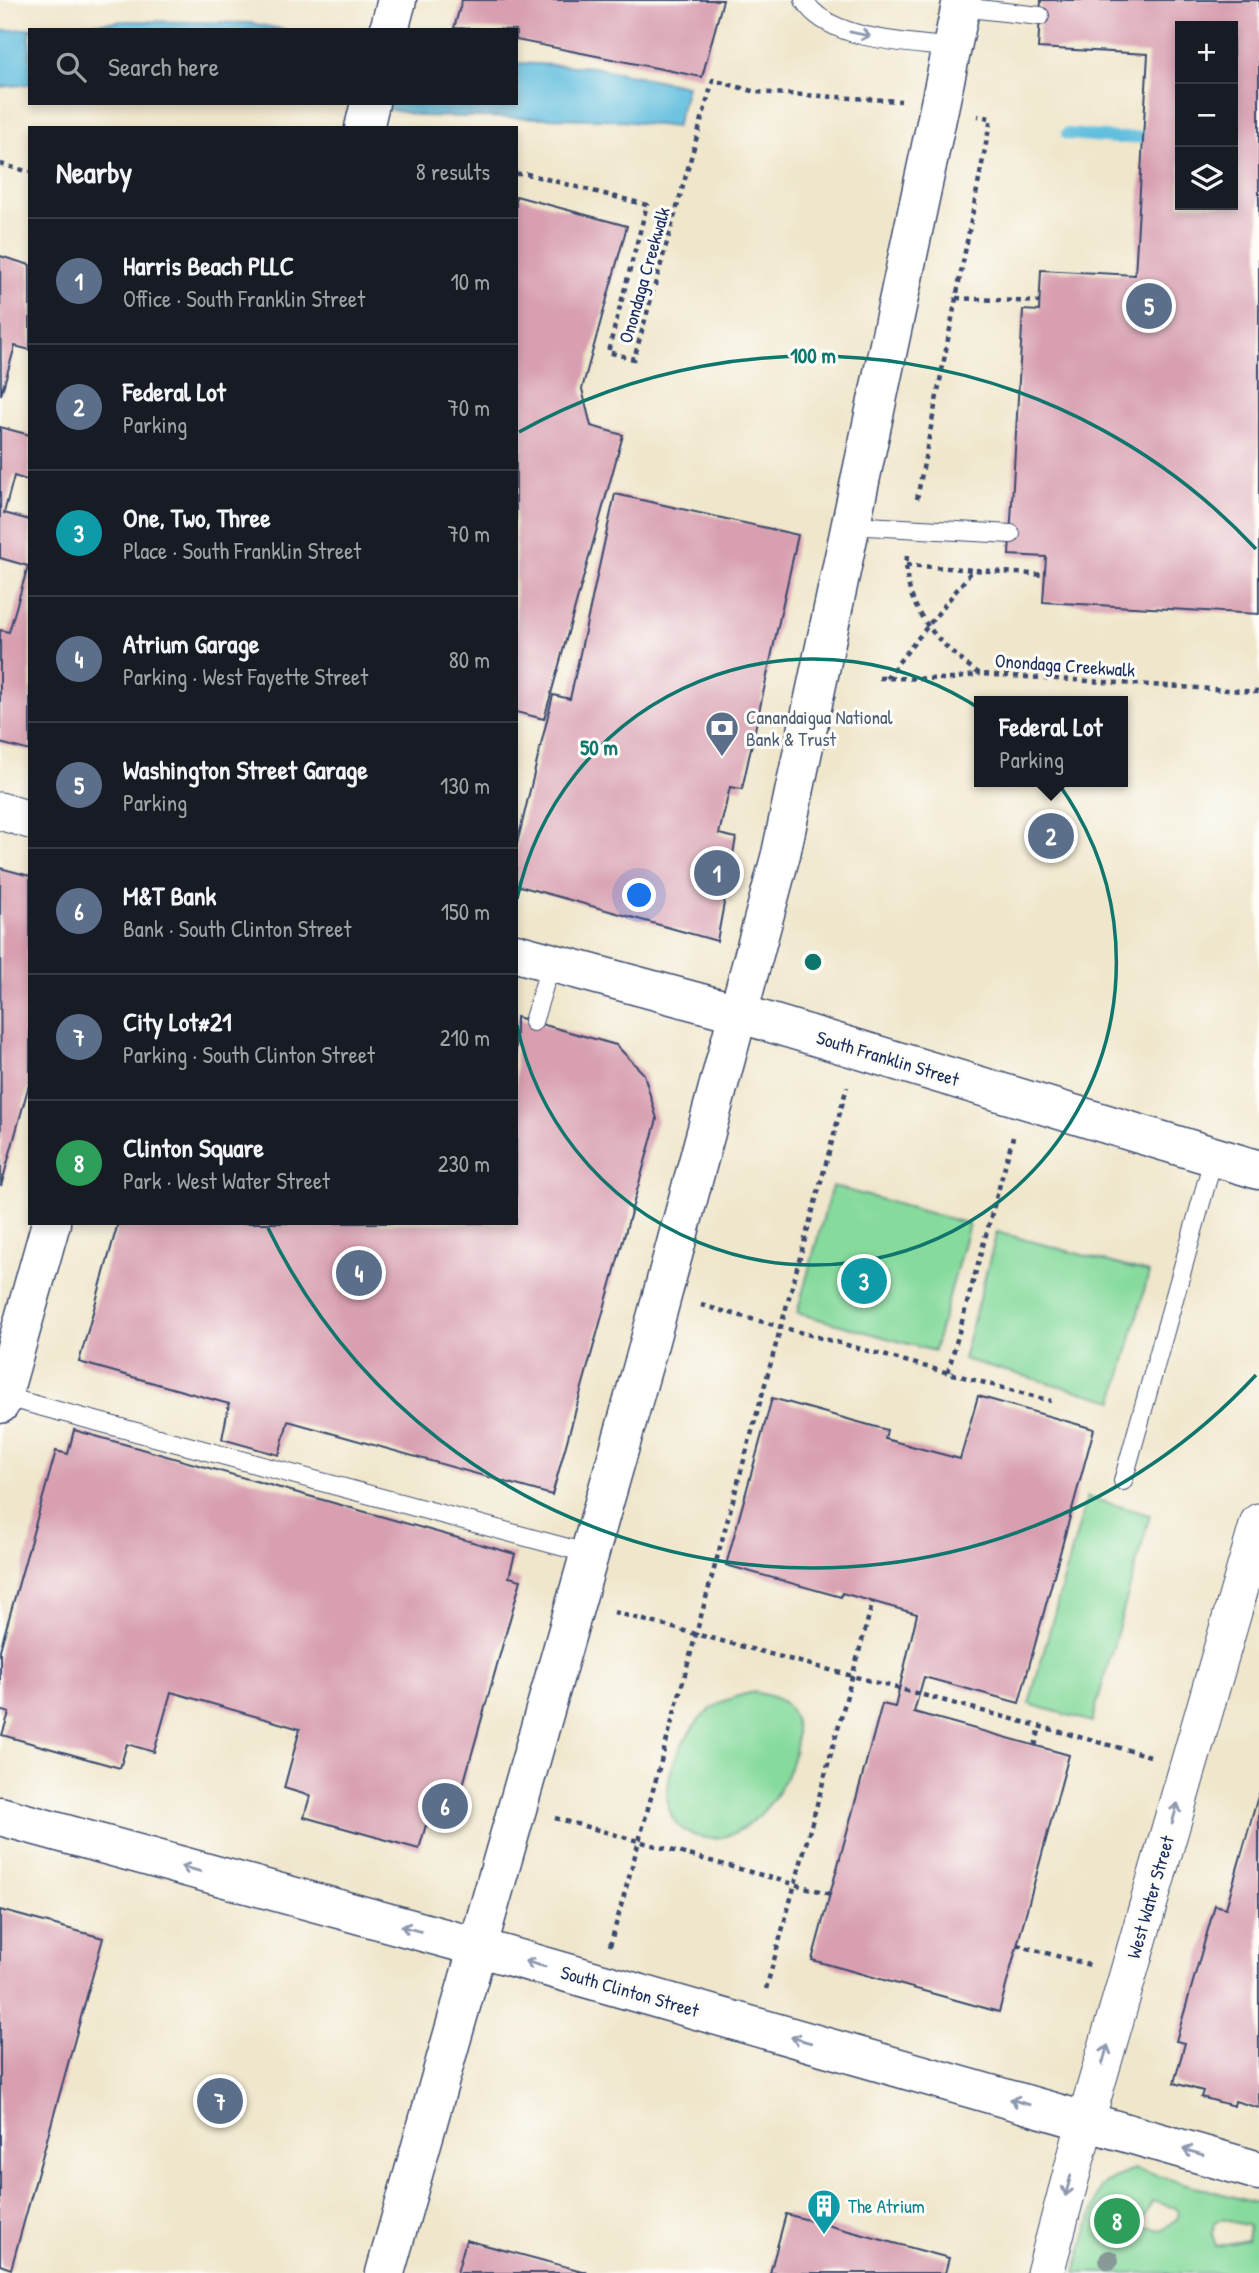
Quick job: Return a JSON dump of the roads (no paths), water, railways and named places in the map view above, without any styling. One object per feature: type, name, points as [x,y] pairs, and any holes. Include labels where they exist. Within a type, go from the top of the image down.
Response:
[{"type":"street","points":[[390,28],[397,0]]},
{"type":"street","points":[[385,2273],[663,1295],[781,854],[961,4]]},
{"type":"street","points":[[0,811],[28,819]]},
{"type":"street","name":"South Franklin Street","points":[[534,958],[738,1013],[1259,1170]]},
{"type":"street","points":[[1,1400],[50,1225]]},
{"type":"street","name":"West Water Street","points":[[1045,2273],[1086,2120],[1259,1522]]},
{"type":"street","name":"South Clinton Street","points":[[0,1816],[477,1947],[1259,2171]]},
{"type":"lane","points":[[804,0],[810,12],[852,34],[952,48]]},
{"type":"lane","points":[[961,4],[1040,16]]},
{"type":"lane","points":[[849,525],[1011,534]]},
{"type":"lane","points":[[533,1022],[534,958]]},
{"type":"lane","points":[[1123,1481],[1214,1156]]},
{"type":"lane","points":[[1,1400],[590,1554]]},
{"type":"water","points":[[126,21],[250,23],[276,28],[38,28]]},
{"type":"water","points":[[28,29],[28,84],[0,87],[0,31]]},
{"type":"water","points":[[518,63],[592,67],[687,86],[676,127],[605,119],[423,116],[367,105],[518,105]]},
{"type":"waterway","points":[[1067,134],[1117,138],[1175,136]]},
{"type":"place","name":"Washington Street Garage","points":[[1149,306]]},
{"type":"place","name":"Canandaigua National Bank & Trust","points":[[722,758]]},
{"type":"place","name":"Federal Lot","points":[[1051,836]]},
{"type":"place","name":"Harris Beach PLLC","points":[[717,873]]},
{"type":"place","name":"Atrium Garage","points":[[359,1273]]},
{"type":"place","name":"One, Two, Three","points":[[864,1281]]},
{"type":"place","name":"M&T Bank","points":[[445,1806]]},
{"type":"place","name":"City Lot#21","points":[[220,2101]]},
{"type":"place","name":"Clinton Square","points":[[1117,2221]]},
{"type":"place","name":"The Atrium","points":[[824,2236]]}]
